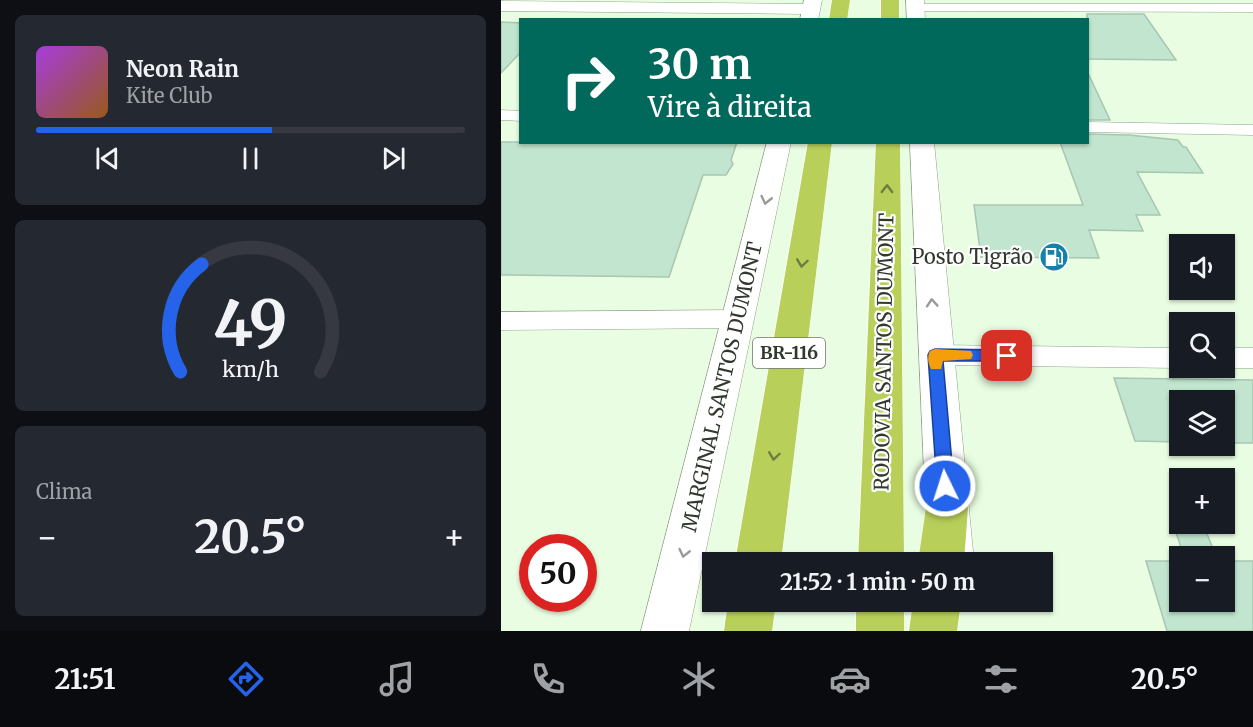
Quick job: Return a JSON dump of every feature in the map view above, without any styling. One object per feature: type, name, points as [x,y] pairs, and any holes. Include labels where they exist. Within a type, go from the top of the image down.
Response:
[{"type":"highway","points":[[839,18],[841,0]]},
{"type":"highway","points":[[890,0],[890,18]]},
{"type":"highway","name":"BR-116","points":[[759,552],[820,144]]},
{"type":"highway","name":"RODOVIA SANTOS DUMONT","points":[[881,552],[888,144]]},
{"type":"highway","points":[[942,552],[947,508]]},
{"type":"highway","points":[[748,631],[751,612]]},
{"type":"highway","points":[[880,612],[880,631]]},
{"type":"highway","points":[[933,631],[936,612]]},
{"type":"main road","name":"MARGINAL SANTOS DUMONT","points":[[665,631],[779,144]]},
{"type":"main road","points":[[922,144],[950,552]]},
{"type":"main road","points":[[954,612],[955,631]]},
{"type":"street","points":[[501,6],[811,10]]},
{"type":"street","points":[[916,9],[1253,8]]},
{"type":"street","points":[[501,115],[519,116]]},
{"type":"street","points":[[1094,121],[1253,116]]},
{"type":"street","points":[[1094,121],[1253,130]]},
{"type":"street","points":[[501,321],[739,319]]},
{"type":"street","points":[[935,355],[1169,358]]},
{"type":"street","points":[[1235,358],[1253,358]]},
{"type":"building","points":[[1087,14],[1144,14],[1176,60],[1089,59],[1089,18]]},
{"type":"building","points":[[501,22],[519,23],[519,54],[501,73]]},
{"type":"building","points":[[1089,75],[1110,120],[1089,120]]},
{"type":"building","points":[[1089,134],[1178,140],[1183,147],[1186,147],[1203,173],[1137,172],[1160,215],[1136,215],[1143,231],[1089,230],[1099,258],[981,257],[974,205],[1083,205],[1061,144],[1089,144]]},
{"type":"building","points":[[501,142],[519,142],[519,144],[736,144],[731,160],[733,164],[726,175],[703,175],[669,277],[501,275]]},
{"type":"building","points":[[1114,378],[1253,380],[1253,443],[1235,443],[1235,390],[1169,390],[1169,442],[1135,441]]},
{"type":"building","points":[[1176,534],[1207,534],[1212,546],[1181,546]]},
{"type":"building","points":[[1146,561],[1169,561],[1169,612],[1235,612],[1235,561],[1253,561],[1253,631],[1167,631]]},
{"type":"slow traffic","points":[[936,365],[935,355],[966,355]]},
{"type":"place","name":"Posto Tigrão","points":[[1054,257]]},
{"type":"route","points":[[945,486],[935,355],[1007,356]]}]
